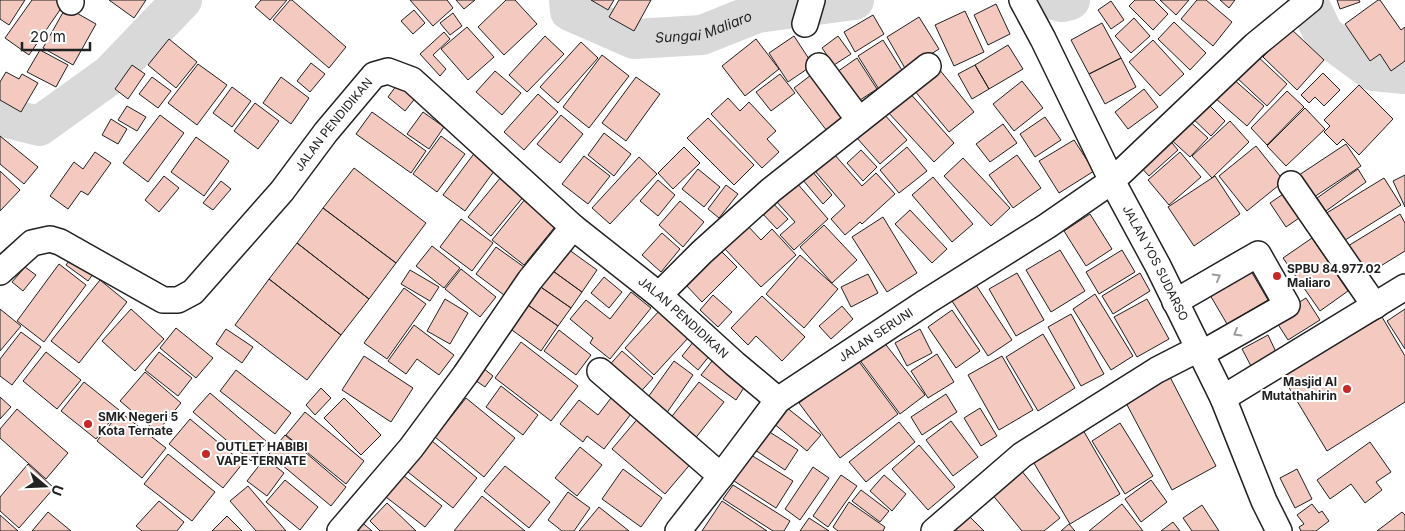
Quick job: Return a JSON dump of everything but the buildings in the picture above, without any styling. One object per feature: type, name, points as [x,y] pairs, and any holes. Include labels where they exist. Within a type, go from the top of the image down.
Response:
[{"type":"street","points":[[805,24],[812,0]]},
{"type":"street","name":"JALAN YOS SUDARSO","points":[[1022,0],[1223,398],[1264,501],[1279,531]]},
{"type":"street","name":"JALAN SERUNI","points":[[678,531],[778,400],[926,302],[1047,226],[1112,181],[1242,58],[1303,5]]},
{"type":"street","points":[[819,66],[859,120]]},
{"type":"street","points":[[659,295],[702,252],[771,190],[928,66]]},
{"type":"street","name":"JALAN PENDIDIKAN","points":[[0,272],[32,243],[50,239],[60,242],[163,300],[178,300],[192,292],[282,191],[326,132],[374,76],[388,71],[412,80],[573,227],[659,295],[778,400]]},
{"type":"street","points":[[1291,184],[1375,306]]},
{"type":"street","points":[[340,531],[411,448],[465,375],[530,280],[573,227]]},
{"type":"street","points":[[934,531],[1022,455],[1157,370],[1200,351],[1287,305],[1258,254],[1175,302]]},
{"type":"street","points":[[1223,398],[1404,289]]},
{"type":"street","points":[[600,372],[721,476]]},
{"type":"waterway","name":"Sungai Maliaro","points":[[0,116],[39,126],[110,75],[182,0]]},
{"type":"waterway","name":"Sungai Maliaro","points":[[569,0],[570,11],[634,39],[702,35],[757,13],[854,0]]},
{"type":"waterway","name":"Sungai Maliaro","points":[[1054,0],[1062,2],[1070,0]]},
{"type":"waterway","name":"Sungai Maliaro","points":[[1307,0],[1324,35],[1373,71],[1405,74]]},
{"type":"place","name":"SPBU 84.977.02 Maliaro","points":[[1277,276]]},
{"type":"place","name":"Masjid Al Mutathahirin","points":[[1347,389]]},
{"type":"place","name":"SMK Negeri 5 Kota Ternate","points":[[88,424]]},
{"type":"place","name":"OUTLET HABIBI VAPE TERNATE","points":[[206,454]]}]
